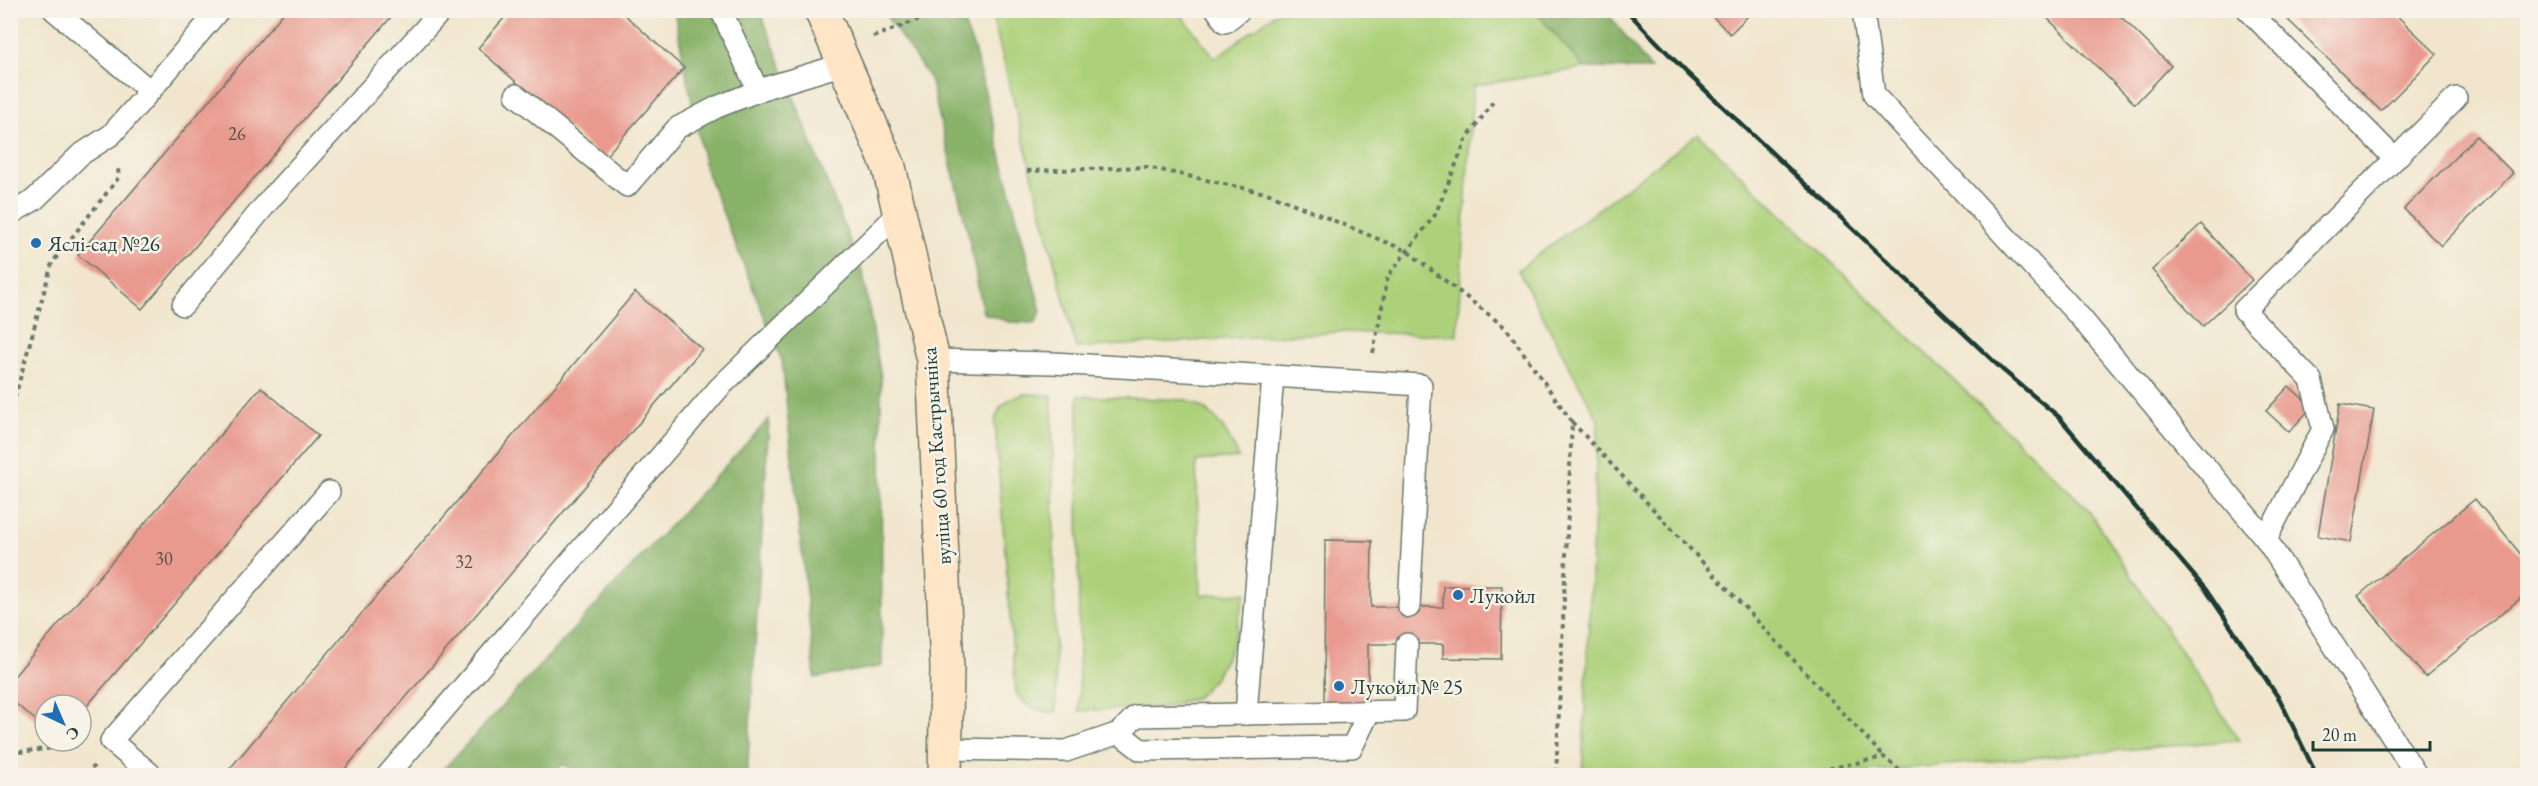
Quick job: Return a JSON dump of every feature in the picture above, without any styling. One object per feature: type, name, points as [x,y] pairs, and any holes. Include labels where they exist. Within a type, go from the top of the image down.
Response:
[{"type":"street","name":"вуліца 60 год Кастрычніка","points":[[821,10],[889,167],[933,360],[946,609],[945,762]]},
{"type":"lane","points":[[54,10],[150,91]]},
{"type":"lane","points":[[10,214],[34,200],[80,155],[111,135],[219,10]]},
{"type":"lane","points":[[183,305],[271,198],[442,10]]},
{"type":"lane","points":[[721,10],[758,91]]},
{"type":"lane","points":[[1217,10],[1225,22],[1240,10]]},
{"type":"lane","points":[[1863,10],[1874,94],[2080,317],[2266,539],[2417,776]]},
{"type":"lane","points":[[2248,10],[2395,159]]},
{"type":"lane","points":[[516,95],[627,186],[677,128],[717,107],[841,57]]},
{"type":"lane","points":[[2266,539],[2323,429],[2310,381],[2244,310],[2456,98]]},
{"type":"lane","points":[[387,776],[719,388],[900,212]]},
{"type":"lane","points":[[933,360],[1053,363],[1420,385],[1409,607]]},
{"type":"lane","points":[[1246,714],[1273,376]]},
{"type":"lane","points":[[153,776],[111,741],[329,492]]},
{"type":"lane","points":[[945,762],[1066,752],[1119,733],[1136,716],[1404,711],[1407,645]]},
{"type":"lane","points":[[1119,733],[1141,750],[1352,747],[1369,712]]},
{"type":"path","points":[[841,57],[928,16]]},
{"type":"path","points":[[1368,382],[1388,276],[1435,215],[1466,140],[1495,99]]},
{"type":"path","points":[[10,415],[52,263],[119,177],[111,135]]},
{"type":"path","points":[[1572,422],[1884,757],[1907,776]]},
{"type":"path","points":[[10,753],[111,741]]},
{"type":"path","points":[[1794,776],[1884,757]]},
{"type":"green space","points":[[674,11],[760,11],[863,274],[881,377],[882,666],[815,678],[782,361],[705,168]]},
{"type":"green space","points":[[883,11],[959,11],[974,49],[1041,312],[1035,323],[1009,322],[983,313],[968,233],[930,79]]},
{"type":"green space","points":[[991,11],[1178,11],[1215,58],[1279,11],[1535,11],[1584,68],[1473,86],[1457,335],[1339,332],[1076,348]]},
{"type":"green space","points":[[1535,11],[1606,11],[1651,69],[1584,68]]},
{"type":"green space","points":[[1698,134],[2087,508],[2239,740],[1830,775],[1582,775],[1598,420],[1518,270]]},
{"type":"green space","points":[[1024,394],[1052,395],[1056,712],[1033,708],[1016,693],[995,423],[998,412],[1004,404]]},
{"type":"green space","points":[[1078,396],[1187,400],[1213,416],[1230,439],[1239,458],[1196,461],[1201,595],[1245,593],[1233,644],[1215,678],[1197,697],[1163,707],[1079,711]]},
{"type":"green space","points":[[769,419],[747,775],[595,775],[562,765],[553,775],[438,775]]},
{"type":"building","points":[[286,10],[397,10],[142,309],[78,255]]},
{"type":"building","points":[[511,10],[619,10],[684,68],[603,159],[478,48]]},
{"type":"building","points":[[1706,10],[1754,10],[1730,34]]},
{"type":"building","points":[[2039,10],[2114,10],[2171,66],[2135,104]]},
{"type":"building","points":[[2278,10],[2391,10],[2437,54],[2381,111]]},
{"type":"building","points":[[2476,136],[2513,173],[2441,246],[2404,209]]},
{"type":"building","points":[[2201,224],[2252,280],[2203,326],[2152,270]]},
{"type":"building","points":[[635,292],[702,349],[339,776],[228,776],[226,773]]},
{"type":"building","points":[[2289,386],[2312,407],[2289,432],[2266,411]]},
{"type":"building","points":[[261,387],[318,436],[93,699],[93,693],[33,693],[33,718],[10,699],[10,681]]},
{"type":"building","points":[[2340,404],[2374,410],[2351,542],[2318,536]]},
{"type":"building","points":[[2475,499],[2528,563],[2528,592],[2425,677],[2358,596]]},
{"type":"building","points":[[1325,540],[1372,541],[1371,607],[1443,607],[1443,586],[1502,586],[1501,659],[1443,658],[1443,644],[1368,644],[1368,708],[1324,707]]},
{"type":"railway","points":[[1626,10],[1687,73],[2004,371],[2059,417],[2206,590],[2280,700],[2317,776]]},
{"type":"place","name":"Яслі-сад №26","points":[[36,243]]},
{"type":"place","name":"Лукойл","points":[[1458,595]]},
{"type":"place","name":"Лукойл № 25","points":[[1339,686]]}]
